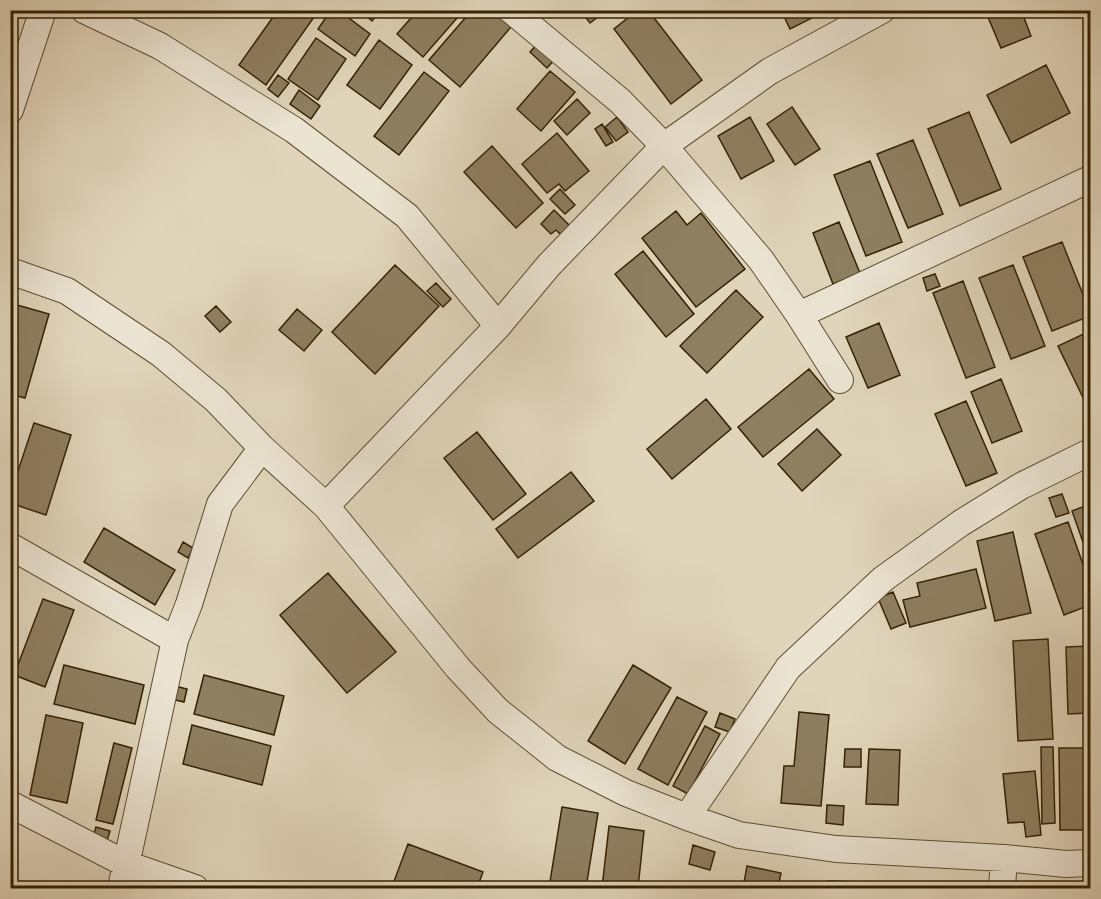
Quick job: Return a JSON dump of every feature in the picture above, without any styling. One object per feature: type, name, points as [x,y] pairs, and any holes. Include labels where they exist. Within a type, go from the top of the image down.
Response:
[{"type":"street","points":[[10,110],[43,10]]},
{"type":"street","points":[[84,10],[160,46],[303,137],[407,216],[498,326]]},
{"type":"street","points":[[511,10],[620,101],[664,146],[761,260],[840,381]]},
{"type":"street","points":[[326,506],[498,326],[549,265],[664,146],[770,71],[882,10]]},
{"type":"street","points":[[799,315],[1090,179]]},
{"type":"street","points":[[10,271],[67,291],[160,354],[216,399],[262,448],[326,506],[458,668],[498,711],[557,758],[626,794],[739,835],[837,849],[1004,858],[1066,864],[1090,863]]},
{"type":"street","points":[[123,876],[175,640],[189,604],[220,504],[262,448]]},
{"type":"street","points":[[687,817],[788,668],[884,579],[971,516],[1021,486],[1090,452]]},
{"type":"street","points":[[10,546],[175,640]]},
{"type":"street","points":[[10,804],[123,876],[195,888]]},
{"type":"street","points":[[1002,888],[1004,858]]},
{"type":"building","points":[[278,10],[319,10],[266,85],[239,65]]},
{"type":"building","points":[[331,10],[338,10],[370,34],[355,56],[318,29]]},
{"type":"building","points":[[359,10],[381,10],[372,21]]},
{"type":"building","points":[[418,10],[464,10],[423,57],[397,34]]},
{"type":"building","points":[[472,10],[503,10],[516,21],[460,87],[429,60]]},
{"type":"building","points":[[580,10],[607,10],[590,23]]},
{"type":"building","points":[[638,10],[648,10],[702,80],[671,104],[614,29]]},
{"type":"building","points":[[781,10],[816,10],[818,15],[790,29]]},
{"type":"building","points":[[985,10],[1021,10],[1031,36],[1001,48]]},
{"type":"building","points":[[316,38],[346,59],[318,100],[288,79]]},
{"type":"building","points":[[379,40],[412,65],[380,109],[347,85]]},
{"type":"building","points":[[540,41],[557,57],[547,68],[530,52]]},
{"type":"building","points":[[1046,65],[1070,113],[1011,143],[987,95]]},
{"type":"building","points":[[550,71],[575,92],[541,131],[517,109]]},
{"type":"building","points":[[424,72],[449,91],[399,155],[374,136]]},
{"type":"building","points":[[278,75],[289,83],[278,97],[268,89]]},
{"type":"building","points":[[299,90],[320,106],[311,119],[290,104]]},
{"type":"building","points":[[577,99],[590,113],[567,135],[554,121]]},
{"type":"building","points":[[792,107],[820,149],[795,165],[767,124]]},
{"type":"building","points":[[969,112],[1001,189],[960,206],[928,129]]},
{"type":"building","points":[[617,117],[628,132],[616,141],[605,127]]},
{"type":"building","points":[[750,117],[774,161],[741,179],[718,136]]},
{"type":"building","points":[[602,124],[613,142],[606,146],[595,129]]},
{"type":"building","points":[[557,133],[589,171],[565,191],[559,184],[547,193],[522,164]]},
{"type":"building","points":[[913,140],[943,214],[908,228],[877,154]]},
{"type":"building","points":[[492,146],[543,203],[516,228],[464,172]]},
{"type":"building","points":[[870,161],[902,242],[866,256],[834,175]]},
{"type":"building","points":[[560,189],[575,205],[565,214],[550,199]]},
{"type":"building","points":[[554,210],[570,226],[561,235],[556,230],[551,234],[541,224]]},
{"type":"building","points":[[676,211],[687,225],[701,213],[745,269],[696,307],[642,238]]},
{"type":"building","points":[[839,222],[860,273],[833,284],[813,233]]},
{"type":"building","points":[[1062,242],[1090,316],[1052,331],[1023,257]]},
{"type":"building","points":[[643,251],[694,314],[666,337],[615,274]]},
{"type":"building","points":[[395,265],[439,306],[375,374],[332,332]]},
{"type":"building","points":[[1013,265],[1045,346],[1011,359],[979,278]]},
{"type":"building","points":[[935,274],[940,286],[927,291],[923,278]]},
{"type":"building","points":[[963,281],[995,367],[966,378],[933,293]]},
{"type":"building","points":[[436,283],[451,299],[443,307],[427,291]]},
{"type":"building","points":[[736,290],[763,317],[707,373],[680,346]]},
{"type":"building","points":[[10,303],[49,314],[25,398],[10,394]]},
{"type":"building","points":[[216,306],[231,322],[220,332],[205,316]]},
{"type":"building","points":[[297,309],[322,330],[304,351],[279,330]]},
{"type":"building","points":[[879,323],[900,375],[868,388],[846,337]]},
{"type":"building","points":[[1090,331],[1090,412],[1058,346]]},
{"type":"building","points":[[809,369],[834,399],[763,457],[738,427]]},
{"type":"building","points":[[1001,379],[1022,431],[992,443],[971,392]]},
{"type":"building","points":[[706,399],[731,429],[672,479],[647,449]]},
{"type":"building","points":[[966,401],[997,473],[966,486],[935,414]]},
{"type":"building","points":[[34,423],[71,435],[46,515],[10,503],[10,495]]},
{"type":"building","points":[[817,429],[841,455],[802,491],[778,464]]},
{"type":"building","points":[[477,432],[526,494],[493,520],[444,458]]},
{"type":"building","points":[[571,472],[594,501],[518,558],[496,529]]},
{"type":"building","points":[[1062,494],[1069,513],[1056,517],[1049,498]]},
{"type":"building","points":[[1090,504],[1090,562],[1072,511]]},
{"type":"building","points":[[1068,522],[1090,584],[1090,605],[1064,615],[1035,534]]},
{"type":"building","points":[[104,528],[175,570],[155,605],[84,562]]},
{"type":"building","points":[[1013,532],[1031,613],[995,621],[977,541]]},
{"type":"building","points":[[183,542],[193,548],[188,558],[178,552]]},
{"type":"building","points":[[976,569],[986,608],[910,627],[903,600],[920,596],[917,583]]},
{"type":"building","points":[[328,573],[396,652],[347,693],[280,615]]},
{"type":"building","points":[[893,592],[906,623],[891,629],[878,598]]},
{"type":"building","points":[[43,599],[74,610],[45,687],[14,675]]},
{"type":"building","points":[[1048,639],[1053,739],[1018,741],[1013,641]]},
{"type":"building","points":[[1090,646],[1090,713],[1068,714],[1066,647]]},
{"type":"building","points":[[64,665],[144,685],[135,724],[54,704]]},
{"type":"building","points":[[633,665],[671,688],[625,764],[588,741]]},
{"type":"building","points":[[204,675],[284,696],[274,735],[194,714]]},
{"type":"building","points":[[175,686],[187,689],[184,702],[171,699]]},
{"type":"building","points":[[677,697],[707,712],[668,785],[638,769]]},
{"type":"building","points":[[799,712],[829,715],[821,806],[781,803],[784,766],[794,766]]},
{"type":"building","points":[[720,713],[735,719],[730,732],[715,727]]},
{"type":"building","points":[[46,715],[83,723],[67,803],[30,795]]},
{"type":"building","points":[[192,725],[271,746],[262,785],[183,764]]},
{"type":"building","points":[[705,726],[720,734],[688,794],[673,786]]},
{"type":"building","points":[[114,743],[132,748],[113,824],[96,820]]},
{"type":"building","points":[[1041,747],[1053,747],[1055,823],[1042,824]]},
{"type":"building","points":[[1059,748],[1090,748],[1090,830],[1060,830]]},
{"type":"building","points":[[845,749],[861,749],[861,767],[844,767]]},
{"type":"building","points":[[869,749],[900,750],[898,805],[866,804]]},
{"type":"building","points":[[1035,771],[1041,835],[1026,837],[1024,822],[1008,823],[1003,774]]},
{"type":"building","points":[[827,805],[844,806],[843,825],[826,823]]},
{"type":"building","points":[[562,807],[598,813],[586,888],[549,888]]},
{"type":"building","points":[[609,826],[644,831],[638,888],[602,888]]},
{"type":"building","points":[[96,827],[110,831],[106,844],[92,840]]},
{"type":"building","points":[[408,844],[483,872],[477,888],[404,888],[393,884]]},
{"type":"building","points":[[693,845],[715,852],[710,870],[689,864]]},
{"type":"building","points":[[747,866],[781,873],[778,888],[743,888]]},
{"type":"building","points":[[828,881],[863,882],[863,888],[828,888]]}]
